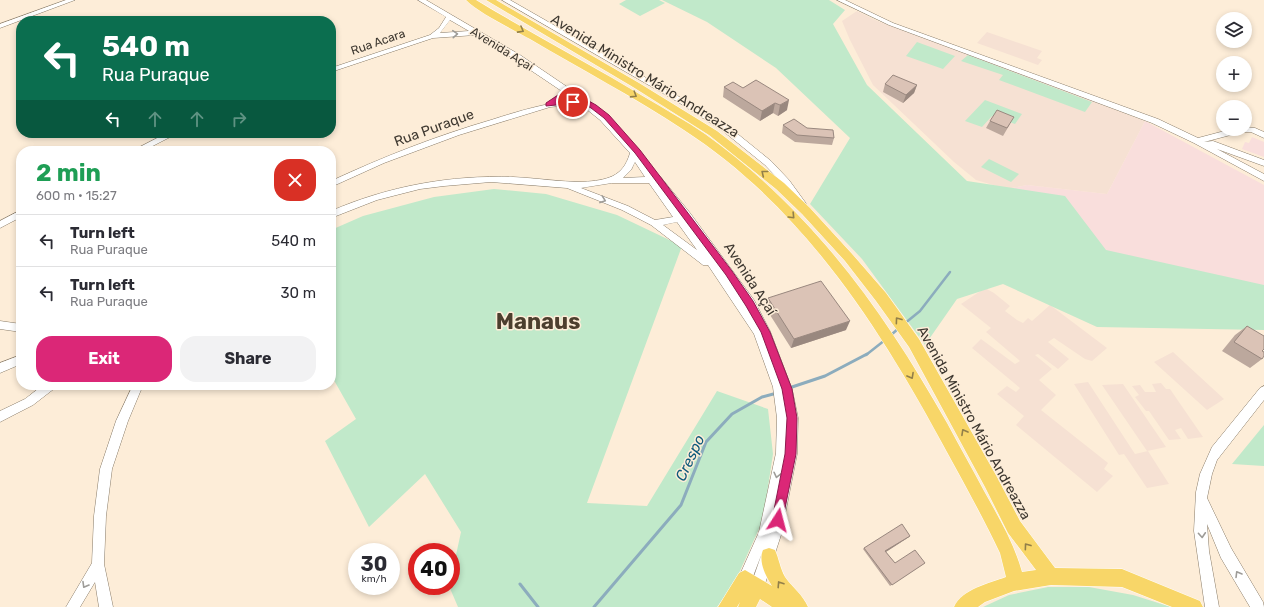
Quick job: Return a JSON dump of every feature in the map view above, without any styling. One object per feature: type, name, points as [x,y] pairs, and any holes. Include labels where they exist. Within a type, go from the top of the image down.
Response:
[{"type":"main road","name":"Avenida Ministro Mário Andreazza","points":[[470,0],[495,4],[636,85],[713,133],[780,186],[806,211],[854,264],[881,297],[914,342],[992,482],[1014,527],[1051,576]]},
{"type":"main road","name":"Avenida Ministro Mário Andreazza","points":[[495,4],[706,140],[767,191],[792,216],[852,284],[901,358],[1000,535],[1008,552],[1016,582]]},
{"type":"main road","points":[[769,556],[771,567],[776,578],[785,592],[799,607]]},
{"type":"main road","points":[[963,607],[979,596],[1016,582],[1051,576],[1122,578],[1194,607]]},
{"type":"main road","points":[[730,606],[751,583]]},
{"type":"main road","points":[[747,607],[751,583]]},
{"type":"main road","points":[[751,583],[788,607]]},
{"type":"street","points":[[28,16],[72,0]]},
{"type":"street","name":"Avenida Açaí","points":[[421,0],[478,33],[582,101],[603,118],[634,153],[750,303],[765,332],[787,389],[792,418],[791,454],[780,504],[776,535],[769,556],[751,583]]},
{"type":"street","points":[[840,0],[891,24],[1155,121],[1200,141],[1264,163]]},
{"type":"street","name":"Rua Acara","points":[[432,36],[441,29],[450,16]]},
{"type":"street","points":[[0,26],[16,20]]},
{"type":"street","name":"Rua Acara","points":[[336,68],[432,36],[478,33]]},
{"type":"street","name":"Rua Puraque","points":[[549,105],[559,99],[567,91]]},
{"type":"street","name":"Avenida Açaí","points":[[582,101],[594,106],[607,116],[637,151],[655,180]]},
{"type":"street","name":"Rua Puraque","points":[[336,182],[416,147],[463,131],[549,105],[582,101]]},
{"type":"street","points":[[1200,141],[1238,130],[1252,130],[1264,135]]},
{"type":"street","points":[[147,146],[163,138]]},
{"type":"street","points":[[1200,141],[1264,178]]},
{"type":"street","points":[[609,181],[627,171],[631,166],[634,153]]},
{"type":"street","points":[[336,213],[376,198],[414,188],[455,181],[492,179],[529,180],[567,186],[590,185],[609,181],[655,180]]},
{"type":"street","points":[[567,186],[625,208],[654,223],[717,271]]},
{"type":"street","points":[[0,225],[16,216]]},
{"type":"street","points":[[654,223],[682,217]]},
{"type":"street","name":"Avenida Açaí","points":[[682,217],[759,333],[778,387],[783,418],[782,453],[751,583]]},
{"type":"street","points":[[0,325],[16,327]]},
{"type":"street","points":[[0,368],[16,360]]},
{"type":"street","points":[[0,417],[29,402],[45,390]]},
{"type":"street","points":[[106,607],[98,564],[100,516],[106,469],[134,390]]},
{"type":"street","points":[[1212,607],[1204,562],[1201,496],[1206,471],[1213,456],[1264,391]]},
{"type":"street","points":[[1201,496],[1226,553],[1237,574],[1258,607]]},
{"type":"street","points":[[73,607],[98,564]]},
{"type":"shaded area","points":[[857,11],[875,20],[1145,121],[1107,194],[1027,185],[1007,189],[976,180],[954,162],[873,85],[842,21]]},
{"type":"shaded area","points":[[987,32],[1042,51],[1037,58],[1042,60],[1038,65],[977,43]]},
{"type":"shaded area","points":[[1145,121],[1264,185],[1264,286],[1019,237],[1007,189],[1027,185],[1107,194]]},
{"type":"shaded area","points":[[1252,137],[1264,142],[1264,157],[1242,149],[1245,142],[1249,143]]},
{"type":"shaded area","points":[[985,288],[994,293],[1010,306],[1005,311],[1023,323],[1028,318],[1032,321],[1050,305],[1107,348],[1092,361],[1085,359],[1054,338],[1048,342],[1069,359],[1058,369],[1038,354],[1035,355],[1052,369],[1039,380],[1056,395],[1041,410],[1108,463],[1104,469],[1113,476],[1097,492],[1016,425],[1024,416],[997,394],[1007,386],[1016,392],[1020,388],[972,348],[981,339],[1015,364],[1020,361],[986,332],[991,328],[961,304]]},
{"type":"shaded area","points":[[1173,352],[1224,399],[1207,410],[1154,362]]},
{"type":"shaded area","points":[[1088,382],[1135,454],[1148,451],[1169,484],[1147,488],[1124,454],[1119,455],[1074,384]]},
{"type":"shaded area","points":[[1161,383],[1166,389],[1170,389],[1203,437],[1188,439],[1181,428],[1175,430],[1181,439],[1169,440],[1149,411],[1146,411],[1135,397],[1139,395],[1132,386],[1140,385],[1145,392],[1156,392],[1152,384]]},
{"type":"shaded area","points":[[1123,384],[1166,447],[1147,451],[1102,385]]},
{"type":"green space","points":[[626,0],[659,0],[665,3],[640,16],[619,4]]},
{"type":"green space","points":[[662,0],[829,0],[845,10],[833,24],[867,85],[967,181],[1065,196],[1106,250],[1264,285],[1264,330],[1097,327],[1003,284],[957,299],[925,345],[862,259],[810,204],[850,138],[776,68],[707,22]]},
{"type":"green space","points":[[917,42],[955,56],[943,69],[906,56]]},
{"type":"green space","points":[[968,55],[1092,102],[1085,112],[999,80],[1003,75],[961,61]]},
{"type":"green space","points":[[985,100],[1022,114],[1015,124],[992,116],[982,127],[965,121]]},
{"type":"green space","points":[[989,159],[1019,174],[1011,182],[981,167]]},
{"type":"green space","points":[[494,189],[546,194],[617,215],[682,246],[587,503],[647,506],[717,391],[768,409],[773,454],[763,520],[734,584],[717,607],[458,607],[453,595],[460,595],[460,543],[459,543],[461,532],[425,474],[369,527],[325,441],[356,419],[336,384],[336,228],[363,216],[434,197]]},
{"type":"green space","points":[[1264,425],[1264,466],[1232,464]]},
{"type":"green space","points":[[1048,587],[1089,587],[1133,595],[1171,607],[983,607],[1009,595]]},
{"type":"building","points":[[893,75],[917,85],[906,95],[885,84]]},
{"type":"building","points":[[756,80],[789,100],[780,105],[775,103],[762,111],[724,87],[733,82],[743,88]]},
{"type":"building","points":[[997,110],[1014,117],[1007,128],[990,121]]},
{"type":"building","points":[[794,119],[807,128],[833,130],[834,138],[797,135],[783,125]]},
{"type":"building","points":[[821,281],[850,321],[794,339],[768,298]]},
{"type":"building","points":[[1247,326],[1264,336],[1264,349],[1262,351],[1264,352],[1264,356],[1262,359],[1234,342]]},
{"type":"building","points":[[902,524],[910,536],[885,551],[895,563],[915,550],[925,563],[892,585],[864,548]]},
{"type":"waterway","name":"Crespo","points":[[904,324],[920,311],[950,272]]},
{"type":"waterway","name":"Crespo","points":[[891,335],[899,328]]},
{"type":"waterway","name":"Crespo","points":[[866,355],[885,340]]},
{"type":"waterway","name":"Crespo","points":[[789,388],[825,376],[867,354]]},
{"type":"waterway","name":"Crespo","points":[[594,607],[681,505],[706,442],[732,414],[762,397],[777,393]]},
{"type":"waterway","name":"Crespo","points":[[520,584],[538,607]]},
{"type":"district","name":"Manaus","points":[[538,321]]},
{"type":"route","points":[[573,102],[549,105],[559,99],[567,91],[582,101],[594,106],[607,116],[637,151],[658,180],[687,215],[750,303],[765,332],[787,389],[792,418],[791,454],[778,520]]}]
